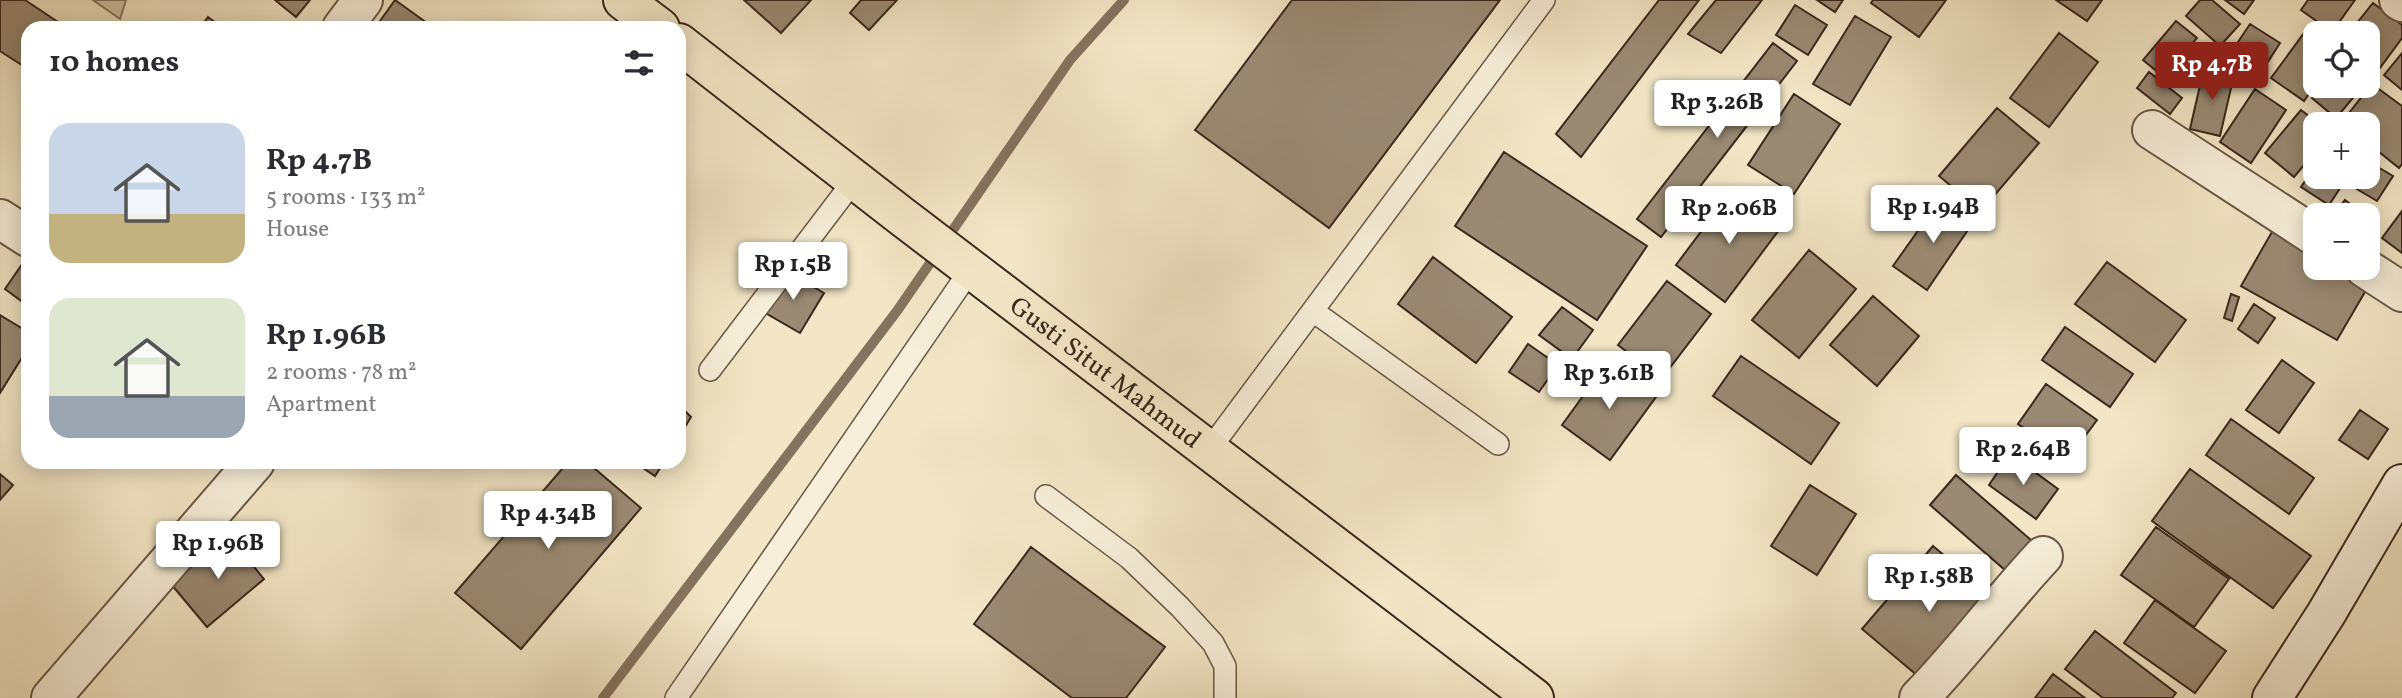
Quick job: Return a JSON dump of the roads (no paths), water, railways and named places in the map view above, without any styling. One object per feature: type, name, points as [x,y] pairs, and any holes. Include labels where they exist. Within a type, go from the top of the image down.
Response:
[{"type":"highway","name":"Gusti Situt Mahmud","points":[[686,48],[1534,698]]},
{"type":"street","points":[[347,21],[363,0]]},
{"type":"street","points":[[2152,130],[2303,228]]},
{"type":"street","points":[[0,219],[21,232]]},
{"type":"street","points":[[2380,278],[2402,292]]},
{"type":"street","points":[[51,698],[249,469]]},
{"type":"street","points":[[2272,698],[2326,614],[2402,484]]},
{"type":"street","points":[[1919,698],[1944,673],[1992,613],[2043,556]]},
{"type":"lane","points":[[1209,450],[1544,0]]},
{"type":"lane","points":[[710,370],[855,179]]},
{"type":"lane","points":[[676,698],[971,269]]},
{"type":"lane","points":[[1312,311],[1498,444]]},
{"type":"lane","points":[[1046,496],[1129,558],[1213,643],[1225,666],[1225,698]]},
{"type":"waterway","points":[[603,698],[897,311],[1070,60],[1124,0]]}]
